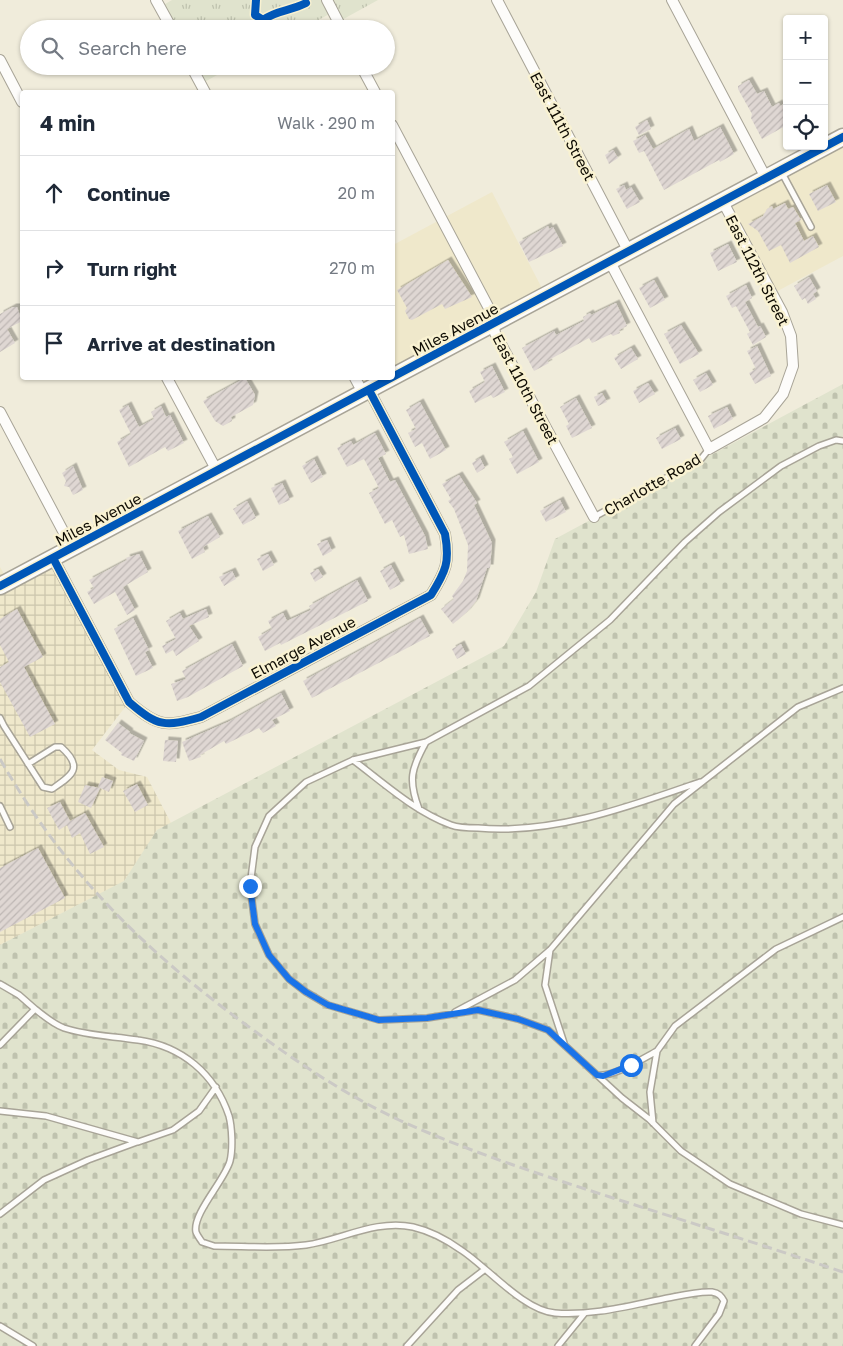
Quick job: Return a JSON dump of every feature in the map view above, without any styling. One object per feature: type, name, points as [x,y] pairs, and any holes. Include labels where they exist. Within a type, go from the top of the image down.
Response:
[{"type":"main road","name":"Miles Avenue","points":[[395,376],[843,137]]},
{"type":"main road","name":"Miles Avenue","points":[[0,586],[388,380]]},
{"type":"street","points":[[156,0],[167,20]]},
{"type":"street","points":[[326,0],[337,20]]},
{"type":"street","name":"East 111th Street","points":[[497,0],[629,252]]},
{"type":"street","points":[[672,0],[766,178]]},
{"type":"street","points":[[0,60],[20,98]]},
{"type":"street","points":[[196,75],[204,90]]},
{"type":"street","points":[[366,75],[374,90]]},
{"type":"street","name":"East 110th Street","points":[[395,131],[489,308],[498,339],[594,517]]},
{"type":"street","name":"East 112th Street","points":[[709,449],[764,418],[783,394],[793,366],[791,336],[782,312],[724,202]]},
{"type":"street","points":[[610,262],[709,449]]},
{"type":"street","points":[[168,380],[216,472]]},
{"type":"street","name":"Elmarge Avenue","points":[[53,558],[129,702],[149,720],[173,725],[201,717],[431,594],[445,573],[448,554],[445,534],[366,392],[357,380]]},
{"type":"street","points":[[0,412],[72,548]]},
{"type":"lane","points":[[781,170],[811,227]]},
{"type":"lane","points":[[843,441],[836,440],[819,446],[781,466],[719,512],[685,542],[610,620],[529,686],[426,742],[354,760],[306,782],[269,816],[255,847],[250,886],[255,924],[269,955],[289,979],[328,1005],[379,1020],[427,1018],[478,1010],[518,1019],[548,1030],[653,1123],[681,1151],[730,1184],[801,1214],[843,1225]]},
{"type":"lane","name":"Charlotte Road","points":[[594,517],[701,460],[709,449]]},
{"type":"lane","points":[[450,1014],[515,980],[550,950],[674,804],[798,707],[843,688]]},
{"type":"lane","points":[[0,718],[28,764],[43,787],[47,789],[52,788],[72,775],[74,770],[74,765],[61,747],[55,747],[28,764]]},
{"type":"lane","points":[[419,810],[411,788],[413,765],[426,742]]},
{"type":"lane","points":[[354,760],[419,810],[453,826],[502,830],[549,825],[607,811],[705,780]]},
{"type":"lane","points":[[0,806],[10,826]]},
{"type":"lane","points":[[597,1075],[603,1076],[631,1065],[656,1051],[675,1026],[776,949],[843,917]]},
{"type":"lane","points":[[550,950],[545,985],[565,1046]]},
{"type":"lane","points":[[0,984],[62,1027],[89,1035],[140,1040],[167,1046],[189,1059],[205,1073],[216,1087],[229,1117],[230,1161],[198,1219],[196,1232],[202,1242],[214,1246],[305,1245],[363,1229],[388,1226],[412,1227],[432,1233],[462,1250],[484,1270],[534,1306],[552,1313],[584,1314],[683,1295],[714,1292],[720,1295],[724,1301],[719,1314],[695,1346]]},
{"type":"lane","points":[[0,1045],[35,1009]]},
{"type":"lane","points":[[653,1123],[650,1092],[656,1051]]},
{"type":"lane","points":[[0,1214],[44,1180],[88,1160],[173,1130],[199,1111],[216,1087]]},
{"type":"lane","points":[[0,1111],[46,1116],[138,1142]]},
{"type":"lane","points":[[407,1346],[458,1290],[484,1270]]},
{"type":"lane","points":[[558,1346],[584,1314]]},
{"type":"lane","points":[[0,1326],[33,1346]]},
{"type":"shaded area","points":[[843,137],[843,256],[772,294],[723,202],[819,150],[828,150],[828,145]]},
{"type":"shaded area","points":[[492,192],[546,296],[395,376],[395,244]]},
{"type":"shaded area","points":[[356,380],[387,380],[363,393]]},
{"type":"shaded area","points":[[53,558],[129,702],[92,750],[119,770],[147,777],[171,823],[157,830],[125,881],[0,945],[0,567],[8,581]]},
{"type":"green space","points":[[172,0],[378,0],[342,20],[337,20],[333,12],[318,20],[167,20],[160,7]]},
{"type":"green space","points":[[196,75],[217,75],[201,84]]},
{"type":"green space","points":[[843,384],[843,1346],[0,1346],[0,945],[124,881],[157,830],[504,646],[536,592],[555,539]]},
{"type":"building","points":[[749,80],[757,94],[764,91],[772,107],[779,103],[780,106],[783,104],[783,127],[762,139],[738,86]]},
{"type":"building","points":[[647,120],[651,129],[639,135],[635,127]]},
{"type":"building","points":[[720,127],[734,154],[720,162],[719,160],[664,190],[644,151],[639,153],[633,141],[645,135],[653,149],[689,129],[694,141]]},
{"type":"building","points":[[613,150],[618,158],[609,164],[605,155]]},
{"type":"building","points":[[624,185],[626,190],[631,187],[640,202],[627,209],[616,189]]},
{"type":"building","points":[[827,185],[836,202],[818,211],[809,194]]},
{"type":"building","points":[[785,203],[788,209],[793,207],[801,220],[795,223],[804,241],[813,236],[819,247],[790,263],[781,245],[769,251],[758,231],[748,224],[763,216],[767,209],[772,206],[773,209]]},
{"type":"building","points":[[548,226],[549,229],[553,227],[563,246],[529,262],[519,242]]},
{"type":"building","points":[[728,244],[737,262],[718,271],[710,253]]},
{"type":"building","points":[[448,260],[472,297],[445,309],[442,304],[412,320],[409,319],[405,311],[407,308],[397,290]]},
{"type":"building","points":[[809,277],[817,291],[813,294],[816,299],[808,304],[805,298],[802,300],[794,286]]},
{"type":"building","points":[[654,280],[665,300],[650,308],[639,288]]},
{"type":"building","points":[[746,285],[752,298],[745,302],[758,327],[760,326],[766,337],[753,345],[747,334],[750,332],[736,306],[732,308],[726,296]]},
{"type":"building","points":[[616,303],[627,326],[619,330],[620,333],[613,336],[611,334],[592,343],[589,338],[547,361],[549,363],[534,371],[522,348],[554,331],[556,335],[584,321],[583,317],[590,313],[591,315]]},
{"type":"building","points":[[13,307],[17,307],[20,322],[7,329],[15,343],[0,352],[0,314]]},
{"type":"building","points":[[681,325],[699,354],[680,364],[664,334]]},
{"type":"building","points":[[757,346],[771,376],[755,384],[749,373],[756,369],[747,351]]},
{"type":"building","points":[[631,348],[638,359],[621,369],[614,358]]},
{"type":"building","points":[[492,366],[505,392],[493,398],[491,395],[475,403],[469,391],[485,382],[480,372]]},
{"type":"building","points":[[706,373],[713,385],[700,392],[693,380]]},
{"type":"building","points":[[241,380],[246,380],[255,395],[253,405],[231,417],[232,421],[223,426],[215,421],[203,401]]},
{"type":"building","points":[[648,383],[655,394],[639,403],[633,391]]},
{"type":"building","points":[[602,393],[607,402],[598,406],[594,397]]},
{"type":"building","points":[[576,398],[592,428],[572,438],[566,426],[569,424],[560,407]]},
{"type":"building","points":[[420,402],[446,450],[430,459],[422,443],[415,447],[408,433],[416,429],[406,410]]},
{"type":"building","points":[[128,405],[139,427],[154,419],[151,412],[161,406],[166,417],[170,415],[184,443],[168,451],[165,447],[129,467],[117,442],[131,434],[119,410]]},
{"type":"building","points":[[727,407],[733,419],[714,429],[708,416]]},
{"type":"building","points":[[675,428],[681,439],[662,449],[656,438]]},
{"type":"building","points":[[523,431],[539,462],[517,474],[509,459],[513,457],[504,442]]},
{"type":"building","points":[[375,433],[386,454],[378,458],[390,482],[395,480],[425,536],[428,549],[409,554],[404,535],[400,537],[392,520],[385,524],[369,493],[379,488],[364,459],[347,467],[337,448],[351,441],[353,445]]},
{"type":"building","points":[[480,458],[485,468],[477,473],[472,463]]},
{"type":"building","points":[[314,459],[323,477],[311,483],[302,466]]},
{"type":"building","points":[[73,466],[83,490],[73,495],[69,487],[64,486],[66,481],[62,473]]},
{"type":"building","points":[[459,475],[477,503],[474,505],[492,543],[490,568],[487,568],[476,601],[453,624],[441,609],[454,599],[452,596],[463,581],[467,571],[468,545],[454,509],[448,501],[451,499],[442,484]]},
{"type":"building","points":[[282,483],[290,500],[279,505],[271,488]]},
{"type":"building","points":[[560,500],[566,512],[546,522],[540,511]]},
{"type":"building","points":[[247,501],[256,518],[243,525],[233,509]]},
{"type":"building","points":[[208,516],[220,537],[203,547],[205,552],[192,559],[178,531]]},
{"type":"building","points":[[327,540],[332,551],[323,556],[317,544]]},
{"type":"building","points":[[139,554],[148,572],[123,587],[135,610],[127,615],[115,592],[94,604],[87,592],[94,588],[89,580],[127,560],[126,558]]},
{"type":"building","points":[[268,554],[274,565],[263,571],[257,559]]},
{"type":"building","points":[[391,565],[401,584],[390,590],[380,571]]},
{"type":"building","points":[[318,569],[323,577],[315,582],[310,573]]},
{"type":"building","points":[[232,571],[236,579],[224,586],[219,577]]},
{"type":"building","points":[[357,580],[368,601],[281,645],[280,643],[265,651],[258,637],[272,629],[268,621],[283,613],[287,621],[311,610],[309,606]]},
{"type":"building","points":[[17,609],[43,657],[24,667],[55,724],[30,737],[0,682],[0,667],[9,662],[0,645],[0,619]]},
{"type":"building","points":[[206,609],[209,617],[189,626],[199,641],[176,656],[173,650],[166,654],[162,646],[176,639],[166,621],[180,613],[183,619]]},
{"type":"building","points":[[133,618],[149,650],[145,652],[153,668],[136,676],[114,629]]},
{"type":"building","points":[[420,618],[430,636],[312,698],[303,681]]},
{"type":"building","points":[[232,644],[243,666],[188,697],[177,701],[171,684],[186,679],[182,671]]},
{"type":"building","points":[[461,644],[466,654],[457,659],[452,649]]},
{"type":"building","points":[[281,693],[290,711],[272,720],[276,726],[263,733],[259,728],[226,744],[224,741],[200,755],[201,757],[189,761],[182,742],[228,722]]},
{"type":"building","points":[[118,723],[129,733],[144,741],[134,761],[121,755],[122,753],[105,740]]},
{"type":"building","points":[[165,740],[178,741],[176,762],[163,761]]},
{"type":"building","points":[[102,777],[113,781],[109,792],[98,787]]},
{"type":"building","points":[[137,784],[148,805],[135,812],[123,791]]},
{"type":"building","points":[[85,785],[100,788],[91,808],[78,802]]},
{"type":"building","points":[[60,802],[70,821],[85,813],[104,847],[90,854],[80,833],[72,838],[67,825],[59,830],[47,808]]},
{"type":"building","points":[[38,848],[65,898],[0,932],[0,868]]},
{"type":"railway","points":[[0,759],[53,840],[82,876],[145,942],[217,1003],[290,1056],[343,1090],[399,1120],[477,1152],[557,1180],[843,1272]]},
{"type":"cycle path","points":[[256,0],[255,15],[263,20],[273,14],[306,3]]},
{"type":"cycle path","points":[[395,376],[843,137]]},
{"type":"cycle path","points":[[0,586],[387,380]]},
{"type":"cycle path","points":[[53,558],[129,702],[147,716],[162,723],[179,722],[201,717],[431,595],[446,566],[445,534],[369,390]]},
{"type":"route","points":[[250,886],[255,924],[269,955],[289,979],[328,1005],[379,1020],[427,1018],[478,1010],[518,1019],[548,1030],[597,1075],[603,1076],[631,1065]]}]
